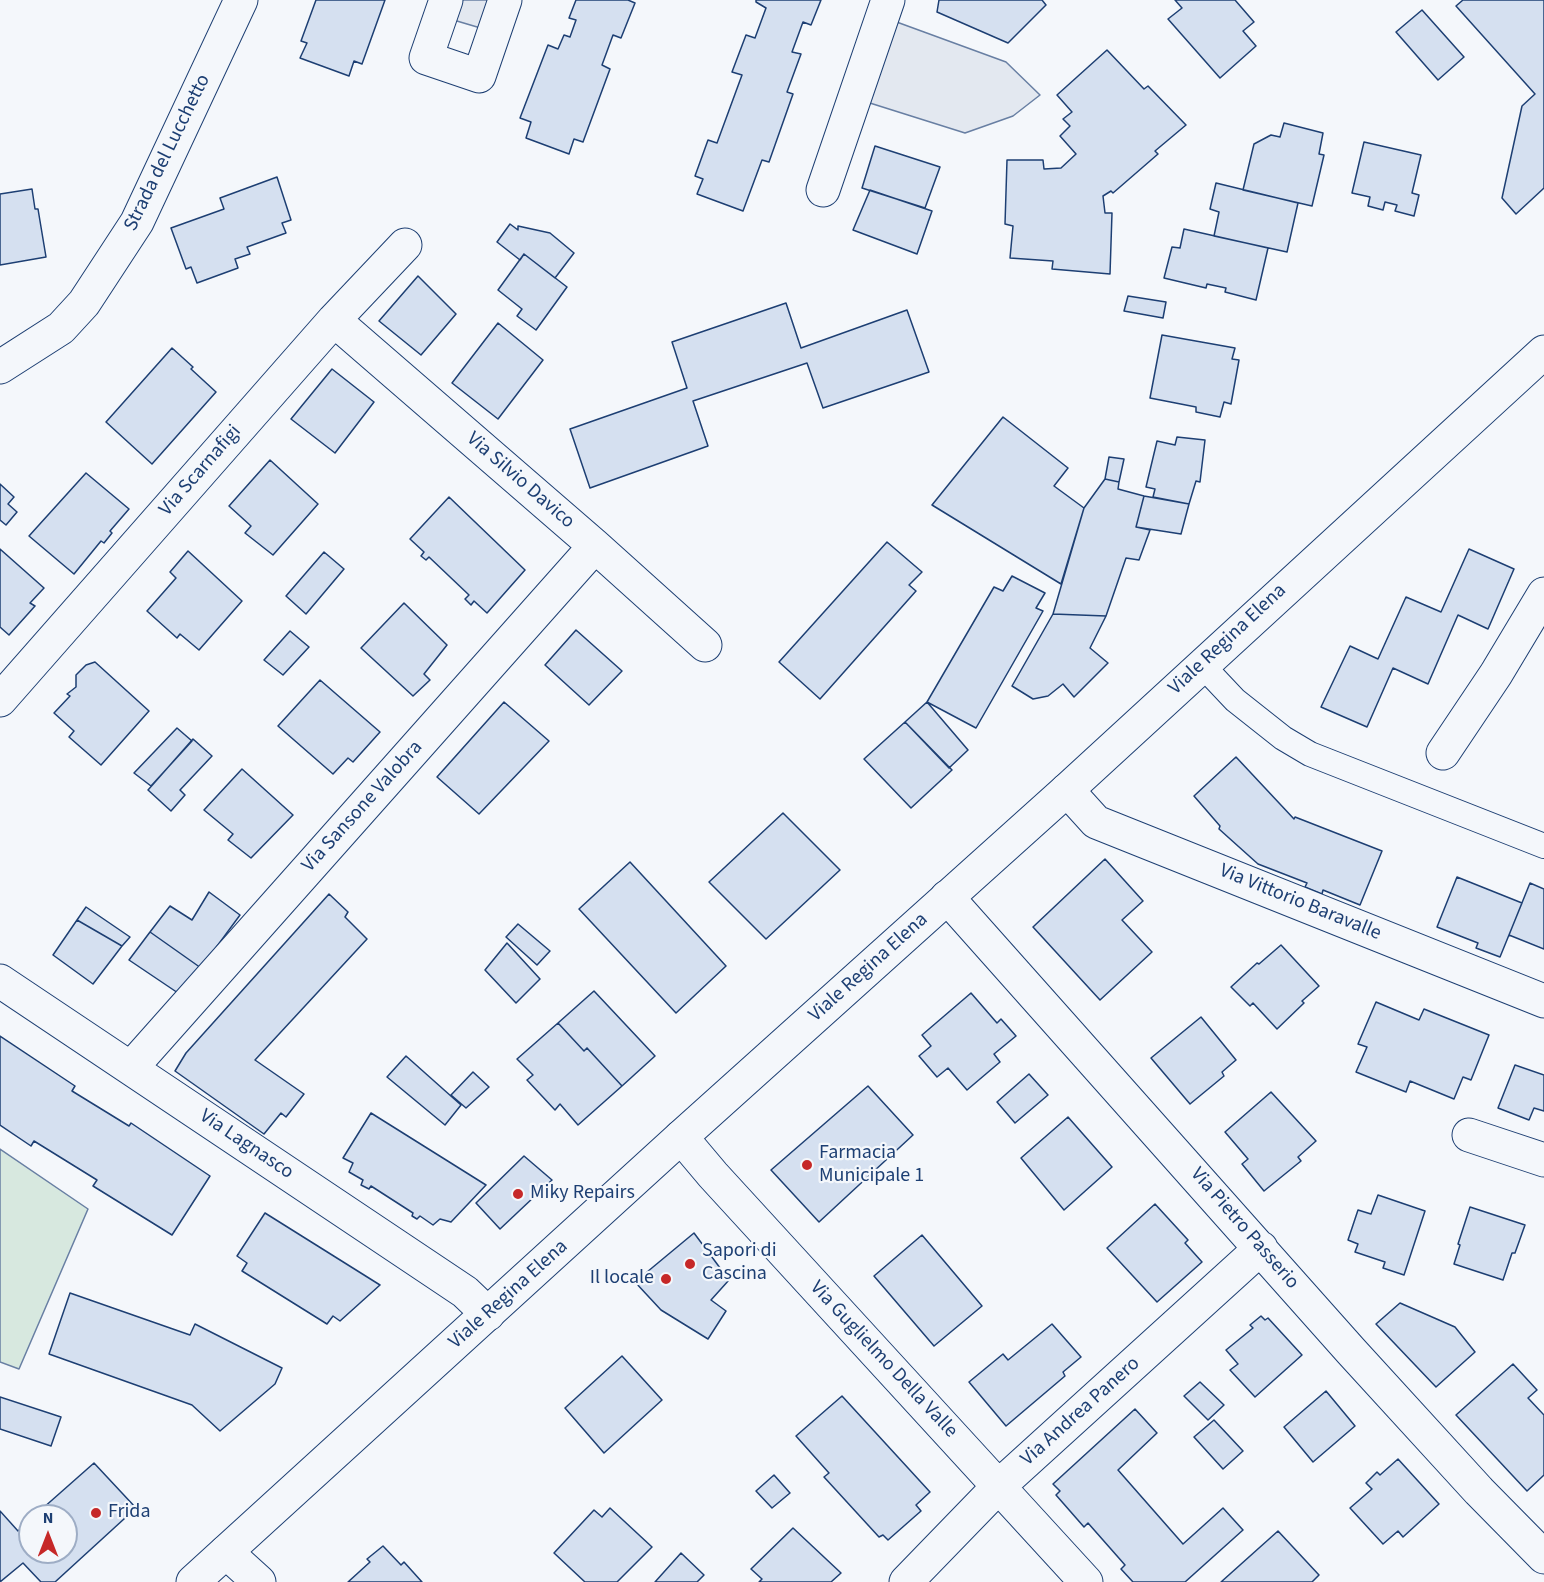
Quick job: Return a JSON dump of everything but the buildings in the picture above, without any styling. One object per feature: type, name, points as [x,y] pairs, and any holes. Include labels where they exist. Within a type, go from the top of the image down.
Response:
[{"type":"street","name":"Strada del Lucchetto","points":[[0,367],[61,328],[84,303],[131,231],[242,0]]},
{"type":"street","points":[[446,0],[426,58],[479,76],[505,0]]},
{"type":"street","points":[[822,190],[888,0]]},
{"type":"street","name":"Via Scarnafigi","points":[[0,700],[334,320],[405,245]]},
{"type":"street","name":"Via Silvio Davico","points":[[334,320],[595,546],[705,645]]},
{"type":"street","name":"Viale Regina Elena","points":[[192,1582],[1067,790],[1544,352]]},
{"type":"street","name":"Via Sansone Valobra","points":[[131,1068],[595,546]]},
{"type":"street","points":[[1443,753],[1496,674],[1544,594]]},
{"type":"street","points":[[1202,664],[1234,700],[1283,738],[1310,754],[1544,846]]},
{"type":"street","name":"Via Vittorio Baravalle","points":[[1067,790],[1096,822],[1544,1001]]},
{"type":"street","name":"Via Pietro Passerio","points":[[947,897],[1479,1491],[1544,1557]]},
{"type":"street","name":"Via Lagnasco","points":[[0,981],[465,1292],[488,1314]]},
{"type":"street","points":[[1469,1135],[1544,1160]]},
{"type":"street","name":"Via Guglielmo Della Valle","points":[[681,1137],[713,1175],[1086,1582]]},
{"type":"street","name":"Via Andrea Panero","points":[[906,1582],[999,1486],[1261,1248]]},
{"type":"street","points":[[226,1552],[259,1582]]},
{"type":"shaded area","points":[[446,0],[505,0],[494,32],[440,16]]},
{"type":"shaded area","points":[[883,17],[1006,62],[1040,95],[1013,116],[965,133],[854,98]]},
{"type":"shaded area","points":[[0,1149],[88,1209],[19,1369],[0,1362]]},
{"type":"place","name":"Farmacia Municipale 1","points":[[807,1165]]},
{"type":"place","name":"Miky Repairs","points":[[518,1194]]},
{"type":"place","name":"Sapori di Cascina","points":[[690,1264]]},
{"type":"place","name":"Il locale","points":[[666,1279]]},
{"type":"place","name":"Frida","points":[[96,1513]]}]
